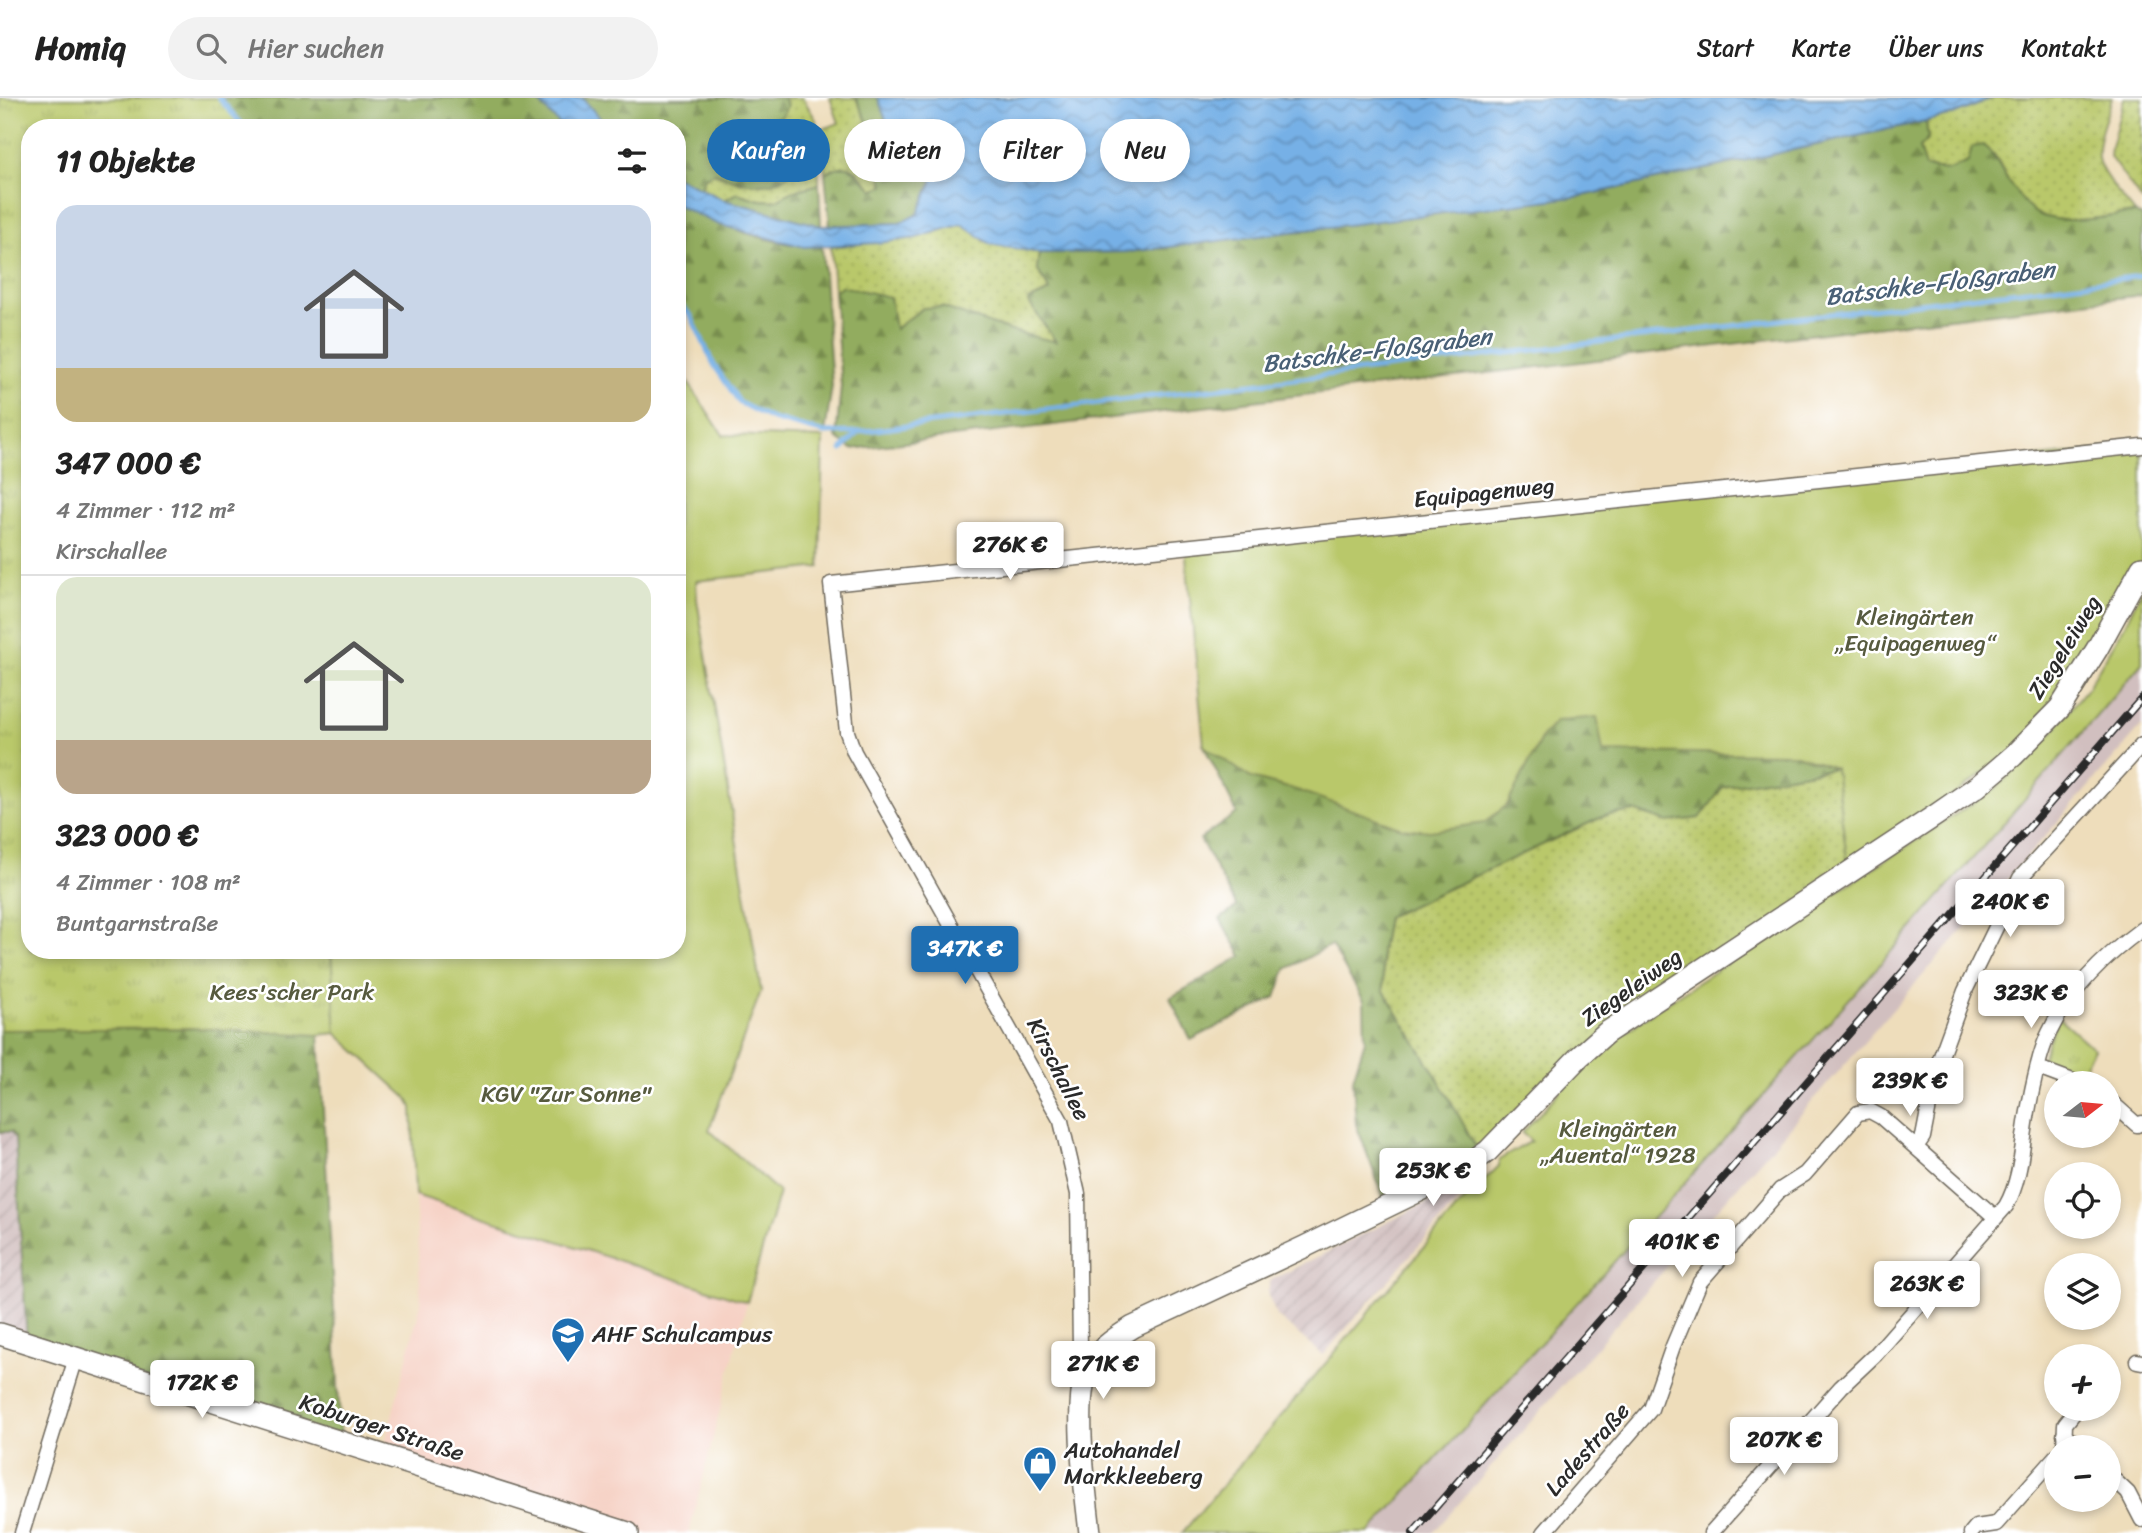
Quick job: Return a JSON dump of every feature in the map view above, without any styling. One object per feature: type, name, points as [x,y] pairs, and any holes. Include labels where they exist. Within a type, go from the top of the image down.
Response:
[{"type":"main road","name":"Ziegeleiweg","points":[[1087,1371],[1101,1350],[1133,1327],[1460,1171],[1488,1150],[1606,1033],[1978,786],[2037,734],[2060,708],[2097,649],[2142,568]]},
{"type":"main road","name":"Koburger Straße","points":[[0,1334],[628,1533]]},
{"type":"main road","name":"Kirschallee","points":[[1087,1371],[1082,1428],[1090,1533]]},
{"type":"street","name":"Equipagenweg","points":[[831,584],[2142,446]]},
{"type":"street","name":"Kirschallee","points":[[831,584],[847,732],[854,752],[1061,1121],[1078,1194],[1080,1350],[1087,1371]]},
{"type":"street","points":[[1995,1217],[1916,1147],[1923,1137],[1936,1070],[1965,991],[2020,878],[2142,745]]},
{"type":"street","points":[[1711,1533],[2006,1206],[2014,1191],[2031,1093],[2048,1035],[2070,998],[2116,948],[2142,929]]},
{"type":"street","points":[[2038,1068],[2046,1071]]},
{"type":"street","name":"Ladestraße","points":[[1544,1533],[1651,1409],[1673,1346],[1700,1282],[1780,1190],[1805,1174],[1858,1113],[1870,1111],[1881,1117],[1916,1147]]},
{"type":"street","points":[[2121,1111],[2137,1125],[2142,1123]]},
{"type":"street","points":[[22,1533],[76,1358]]},
{"type":"street","points":[[1971,1533],[1976,1527],[1996,1524],[2044,1470]]},
{"type":"street","points":[[2121,1486],[2128,1493],[2142,1520]]},
{"type":"shaded area","points":[[2142,663],[2142,726],[1433,1533],[1369,1533],[1637,1238],[2050,771]]},
{"type":"shaded area","points":[[0,1132],[11,1132],[15,1138],[27,1342],[0,1334]]},
{"type":"shaded area","name":"AHF Schulcampus","points":[[415,1195],[747,1302],[689,1533],[628,1533],[382,1455],[421,1303]]},
{"type":"shaded area","points":[[1436,1198],[1460,1199],[1323,1355],[1277,1316],[1267,1293],[1271,1280]]},
{"type":"green space","name":"Kees'scher Park","points":[[0,98],[219,98],[237,119],[21,119],[21,959],[332,959],[336,1033],[319,1035],[192,1028],[0,1030]]},
{"type":"green space","points":[[219,98],[535,98],[555,119],[237,119]]},
{"type":"green space","points":[[582,98],[783,98],[787,106],[781,117],[771,119],[707,119],[707,176],[700,188],[686,181],[686,119],[601,119]]},
{"type":"green space","points":[[783,98],[803,98],[815,119],[771,119],[781,117],[787,106]]},
{"type":"green space","points":[[830,98],[856,98],[866,119],[844,119],[844,167],[830,171],[830,126],[839,123]]},
{"type":"green space","points":[[856,98],[878,98],[886,119],[866,119]]},
{"type":"green space","points":[[1993,98],[2112,98],[2100,135],[2098,158],[2108,179],[2135,213],[2081,220],[2053,219],[2040,215],[2029,209],[2019,198],[1994,154],[1949,170],[1924,168],[1919,148],[1928,139],[1926,121],[1953,115]]},
{"type":"green space","points":[[2124,98],[2142,98],[2142,201],[2110,157]]},
{"type":"green space","points":[[1926,121],[1928,139],[1919,148],[1925,168],[1949,170],[1968,162],[1972,147],[1983,145],[2024,202],[2038,214],[2064,220],[2135,213],[2142,216],[2142,295],[852,449],[836,438],[841,386],[834,292],[841,286],[890,297],[895,329],[923,308],[942,307],[1008,330],[1056,342],[1028,301],[1050,291],[1037,269],[1039,253],[1128,252],[1582,196]]},
{"type":"green space","points":[[844,167],[844,182],[866,182],[873,189],[884,185],[883,182],[932,182],[918,214],[900,223],[830,226],[826,182],[830,182],[830,171]]},
{"type":"green space","points":[[707,176],[707,182],[819,184],[791,192],[775,201],[760,200],[737,193],[724,200],[700,188]]},
{"type":"green space","points":[[741,182],[773,182],[766,184]]},
{"type":"green space","points":[[866,182],[883,182],[884,185],[873,189]]},
{"type":"green space","points":[[819,184],[821,226],[724,200],[737,193],[760,200],[775,201],[791,192]]},
{"type":"green space","points":[[686,209],[748,234],[786,243],[822,247],[832,386],[825,433],[772,419],[740,403],[714,365],[686,310]]},
{"type":"green space","points":[[962,224],[990,244],[1039,253],[1037,269],[1050,291],[1028,301],[1057,343],[923,308],[895,329],[841,286],[834,292],[831,247],[916,238]]},
{"type":"green space","name":"KGV \"Zur Sonne\"","points":[[686,380],[723,435],[823,438],[820,567],[696,581],[761,991],[709,1130],[779,1192],[747,1302],[415,1195],[412,1107],[407,1098],[336,1033],[332,959],[686,959]]},
{"type":"green space","name":"Kleingärten „Equipagenweg“","points":[[2142,446],[2142,567],[2037,734],[1849,872],[1835,768],[1794,754],[1603,752],[1597,717],[1556,721],[1543,735],[1507,805],[1484,823],[1430,831],[1402,828],[1300,791],[1251,778],[1204,746],[1185,546]]},
{"type":"green space","name":"Kleingärten „Auental“ 1928","points":[[2142,589],[2142,663],[1855,992],[1369,1533],[1182,1533],[1463,1201],[1499,1166],[1499,1160],[1531,1141],[1522,1133],[1587,1061],[1657,1009],[1996,788],[2050,735],[2088,687],[2125,625]]},
{"type":"green space","points":[[1598,716],[1604,752],[1794,754],[1835,768],[1723,787],[1700,818],[1668,822],[1634,811],[1604,816],[1387,917],[1381,951],[1384,991],[1443,1087],[1481,1156],[1387,1207],[1356,1124],[1353,1079],[1365,1040],[1364,1001],[1331,945],[1286,969],[1276,997],[1191,1040],[1170,998],[1242,956],[1220,919],[1237,907],[1200,839],[1237,813],[1204,746],[1251,778],[1346,807],[1484,823],[1507,805],[1543,735],[1556,721]]},
{"type":"green space","points":[[1835,768],[1849,872],[1606,1033],[1481,1156],[1384,991],[1381,951],[1387,917],[1604,816],[1634,811],[1668,822],[1723,787]]},
{"type":"green space","points":[[2058,1017],[2094,1049],[2081,1071],[2046,1071],[2038,1068]]},
{"type":"green space","points":[[192,1028],[319,1035],[341,1441],[27,1342],[15,1138],[11,1132],[0,1132],[0,1030]]},
{"type":"water","points":[[535,98],[582,98],[601,119],[555,119]]},
{"type":"water","points":[[878,98],[1993,98],[1953,115],[1582,196],[1128,252],[1039,253],[990,244],[962,224],[916,238],[804,247],[717,224],[686,209],[686,181],[724,200],[821,226],[900,223],[918,214],[932,182],[965,182],[965,119],[886,119]]},
{"type":"waterway","name":"Batschke‐Floßgraben","points":[[219,98],[237,119]]},
{"type":"waterway","name":"Batschke‐Floßgraben","points":[[686,310],[714,365],[740,403],[772,419],[825,433],[858,432],[2142,276]]},
{"type":"waterway","points":[[842,450],[858,432]]},
{"type":"railway","points":[[1413,1533],[2142,698]]},
{"type":"place","name":"AHF Schulcampus","points":[[568,1364]]},
{"type":"place","name":"Autohandel Markkleeberg","points":[[1040,1493]]}]
